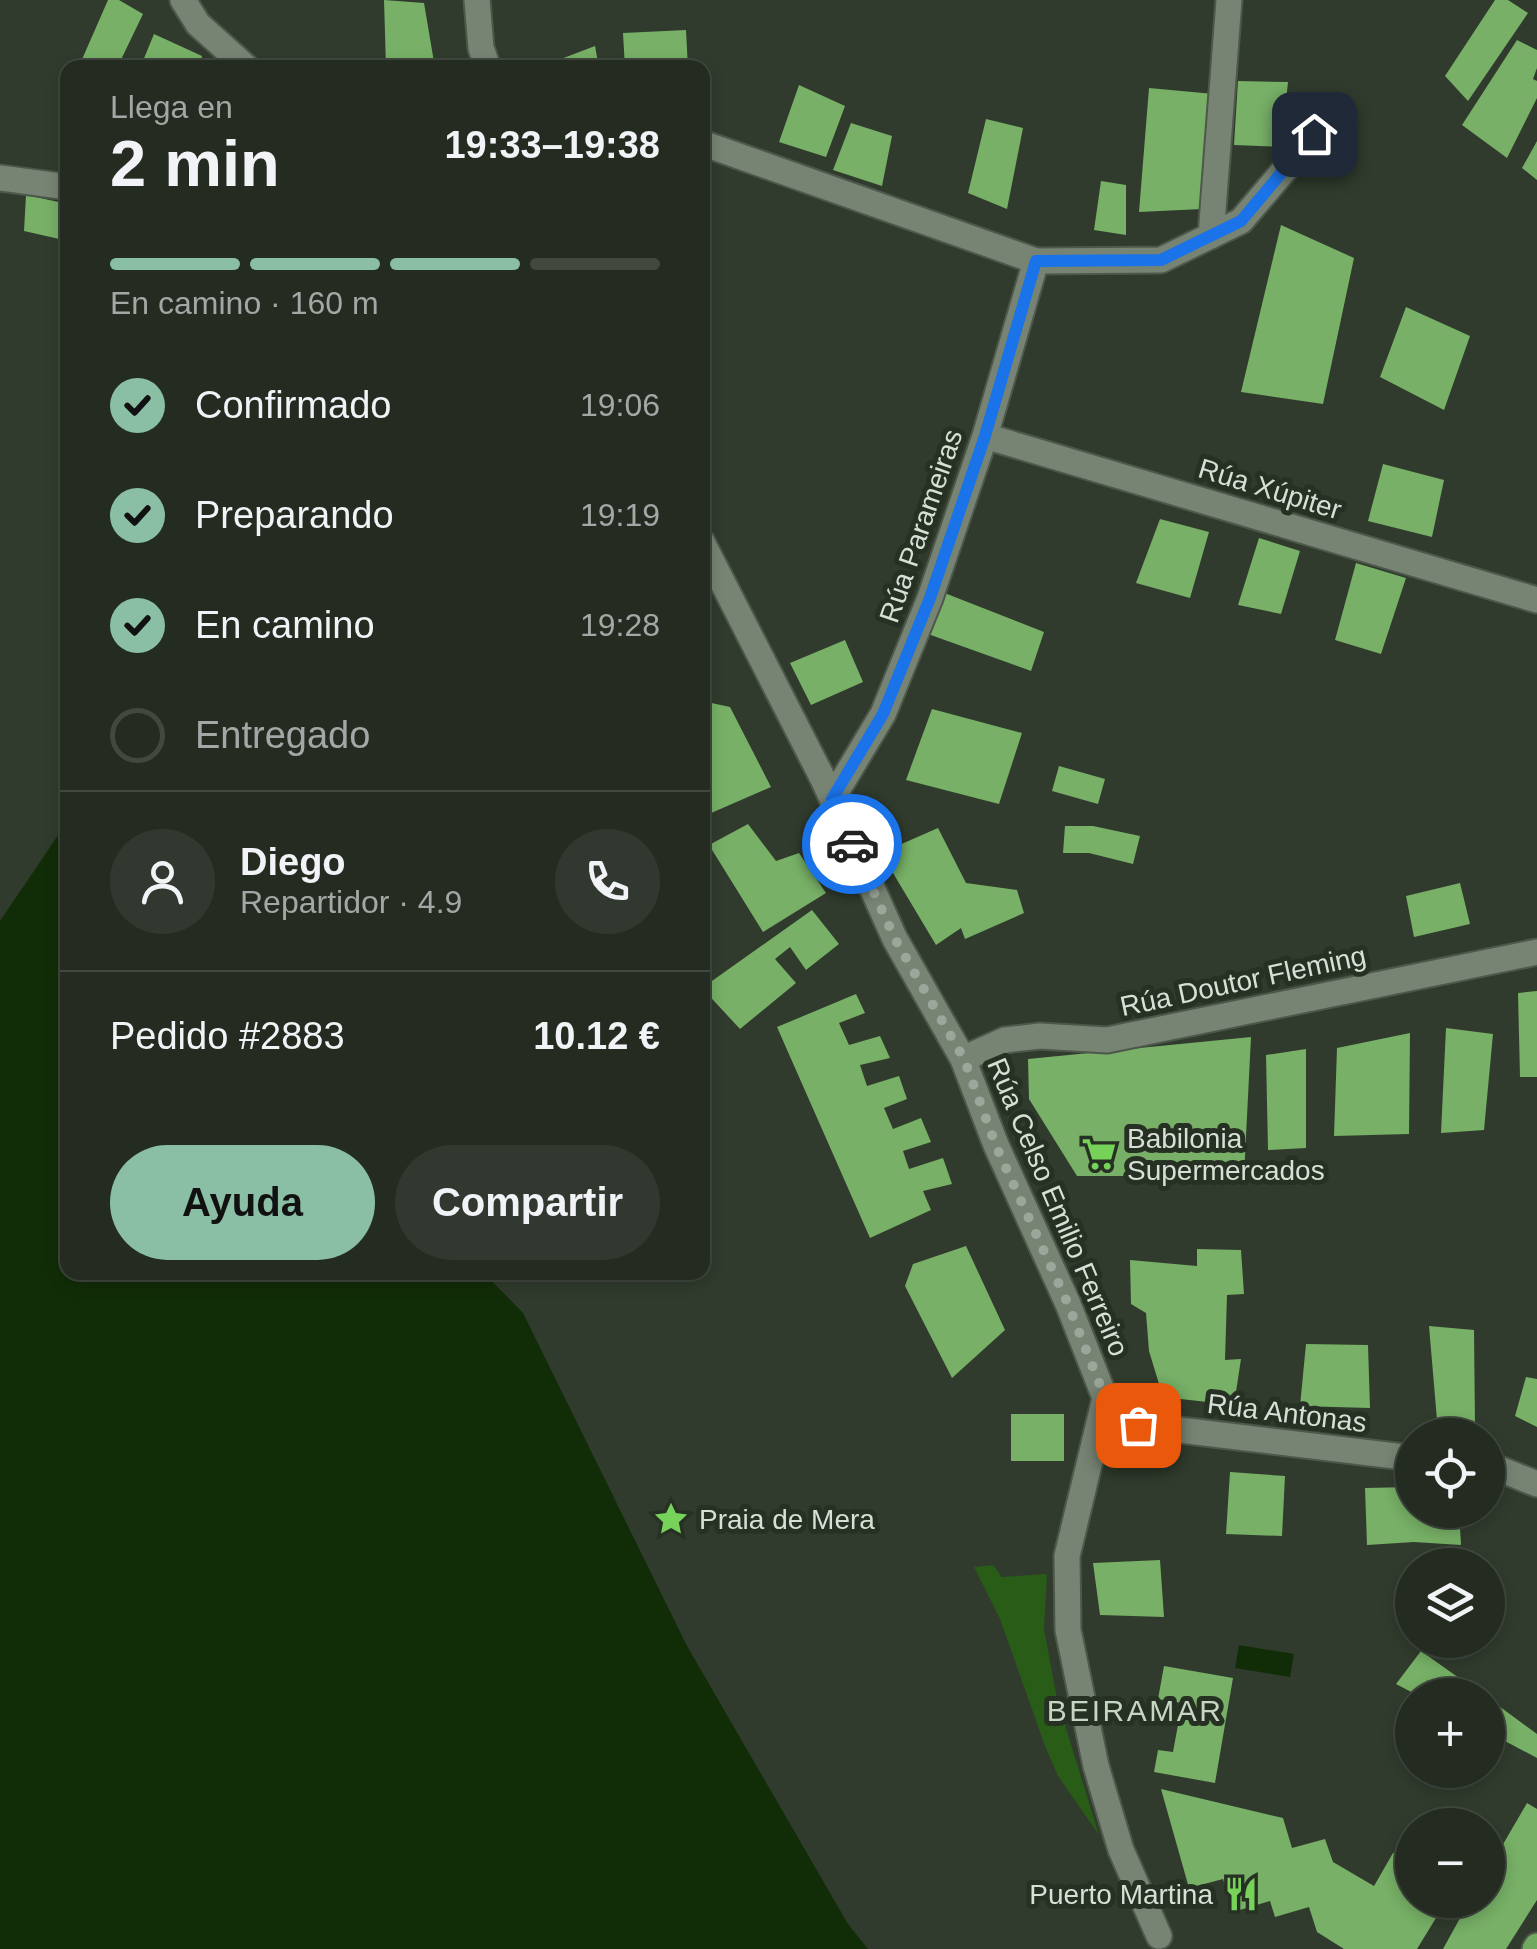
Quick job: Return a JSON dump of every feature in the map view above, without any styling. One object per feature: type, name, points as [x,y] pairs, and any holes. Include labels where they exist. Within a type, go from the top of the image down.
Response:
[{"type":"street","points":[[182,0],[198,24],[237,60]]},
{"type":"street","points":[[476,0],[485,60]]},
{"type":"street","points":[[1211,236],[1230,0]]},
{"type":"street","points":[[710,145],[1036,261],[1161,260],[1241,221],[1314,134]]},
{"type":"street","points":[[0,178],[60,186]]},
{"type":"street","name":"Rúa Parameiras","points":[[832,799],[883,714],[930,598],[985,436],[1036,261]]},
{"type":"street","name":"Rúa Xúpiter","points":[[985,436],[1537,600]]},
{"type":"street","name":"Rúa Celso Emilio Ferreiro","points":[[710,558],[832,799],[895,939],[964,1059],[996,1146],[1068,1304],[1105,1398],[1067,1556],[1068,1630],[1096,1766],[1121,1850],[1160,1936]]},
{"type":"street","name":"Rúa Doutor Fleming","points":[[964,1059],[1005,1040],[1040,1036],[1107,1040],[1537,952]]},
{"type":"street","name":"Rúa Antonas","points":[[1105,1398],[1138,1425],[1395,1456]]},
{"type":"street","points":[[1505,1471],[1537,1484]]},
{"type":"shaded area","points":[[60,832],[60,1280],[491,1280],[523,1313],[687,1646],[848,1924],[868,1949],[0,1949],[0,921]]},
{"type":"shaded area","points":[[993,1565],[1002,1577],[1047,1574],[1044,1629],[1057,1699],[1099,1835],[1058,1776],[1000,1619],[974,1567]]},
{"type":"shaded area","points":[[1239,1645],[1294,1654],[1290,1677],[1235,1668]]},
{"type":"building","points":[[108,0],[119,0],[143,14],[121,60],[82,60]]},
{"type":"building","points":[[384,0],[424,3],[434,60],[386,60]]},
{"type":"building","points":[[1495,0],[1508,0],[1528,13],[1468,101],[1445,76]]},
{"type":"building","points":[[686,30],[688,60],[625,60],[623,33]]},
{"type":"building","points":[[154,34],[202,56],[201,60],[143,60]]},
{"type":"building","points":[[1517,40],[1537,50],[1533,79],[1537,81],[1537,98],[1507,158],[1462,125]]},
{"type":"building","points":[[595,46],[598,60],[558,60]]},
{"type":"building","points":[[1238,81],[1288,82],[1281,147],[1234,145]]},
{"type":"building","points":[[799,85],[845,106],[826,157],[779,142]]},
{"type":"building","points":[[1149,88],[1214,94],[1202,209],[1139,212]]},
{"type":"building","points":[[986,119],[1023,128],[1007,209],[968,193]]},
{"type":"building","points":[[851,123],[892,136],[882,186],[833,170]]},
{"type":"building","points":[[1537,141],[1537,180],[1522,168]]},
{"type":"building","points":[[1101,181],[1126,185],[1126,235],[1094,230]]},
{"type":"building","points":[[26,195],[60,202],[60,239],[24,231]]},
{"type":"building","points":[[1281,225],[1354,258],[1323,404],[1241,392]]},
{"type":"building","points":[[1406,307],[1470,336],[1444,410],[1380,377]]},
{"type":"building","points":[[1383,464],[1444,480],[1432,537],[1368,521]]},
{"type":"building","points":[[1160,519],[1209,532],[1190,598],[1136,583]]},
{"type":"building","points":[[1259,538],[1300,551],[1281,614],[1238,605]]},
{"type":"building","points":[[1356,563],[1406,578],[1381,654],[1335,640]]},
{"type":"building","points":[[942,592],[1044,632],[1031,671],[928,634]]},
{"type":"building","points":[[845,640],[863,682],[811,705],[790,663]]},
{"type":"building","points":[[710,703],[730,707],[771,787],[710,814]]},
{"type":"building","points":[[932,709],[1022,733],[999,804],[906,780]]},
{"type":"building","points":[[1059,766],[1105,779],[1098,804],[1052,791]]},
{"type":"building","points":[[748,824],[776,861],[799,853],[826,893],[763,932],[710,844]]},
{"type":"building","points":[[1065,826],[1093,826],[1140,836],[1133,864],[1089,853],[1063,853]]},
{"type":"building","points":[[938,828],[966,883],[1017,890],[1024,913],[965,939],[961,928],[936,945],[881,853]]},
{"type":"building","points":[[1460,883],[1470,924],[1414,937],[1406,896]]},
{"type":"building","points":[[812,910],[839,944],[806,970],[790,947],[775,959],[796,983],[740,1029],[710,997],[710,982]]},
{"type":"building","points":[[1537,991],[1537,1077],[1520,1077],[1518,993]]},
{"type":"building","points":[[856,994],[865,1013],[839,1023],[849,1045],[880,1036],[890,1058],[860,1065],[867,1086],[899,1076],[907,1099],[884,1108],[893,1129],[921,1118],[931,1142],[903,1151],[909,1169],[943,1158],[952,1184],[923,1191],[931,1210],[870,1238],[777,1027]]},
{"type":"building","points":[[1446,1028],[1493,1034],[1484,1130],[1441,1133]]},
{"type":"building","points":[[1410,1033],[1409,1134],[1334,1136],[1337,1048]]},
{"type":"building","points":[[1251,1037],[1244,1176],[1077,1176],[1029,1099],[1028,1059]]},
{"type":"building","points":[[1306,1049],[1306,1148],[1268,1150],[1266,1055]]},
{"type":"building","points":[[966,1246],[1005,1330],[952,1378],[905,1286],[913,1264]]},
{"type":"building","points":[[1197,1249],[1241,1250],[1244,1294],[1227,1295],[1225,1360],[1241,1359],[1234,1405],[1163,1397],[1149,1351],[1146,1313],[1131,1304],[1130,1260],[1197,1266]]},
{"type":"building","points":[[1429,1326],[1474,1330],[1475,1418],[1437,1418]]},
{"type":"building","points":[[1306,1344],[1368,1345],[1370,1408],[1300,1406]]},
{"type":"building","points":[[1526,1377],[1537,1379],[1537,1427],[1515,1416]]},
{"type":"building","points":[[1011,1414],[1064,1414],[1064,1461],[1011,1461]]},
{"type":"building","points":[[1230,1472],[1285,1476],[1282,1536],[1226,1534]]},
{"type":"building","points":[[1395,1487],[1395,1528],[1460,1528],[1461,1545],[1367,1545],[1365,1488]]},
{"type":"building","points":[[1160,1560],[1164,1617],[1100,1615],[1093,1563]]},
{"type":"building","points":[[1416,1658],[1431,1658],[1459,1678],[1401,1678]]},
{"type":"building","points":[[1164,1666],[1233,1678],[1215,1783],[1154,1772],[1158,1750],[1173,1752],[1182,1703],[1158,1699]]},
{"type":"building","points":[[1505,1710],[1537,1734],[1537,1758],[1505,1741]]},
{"type":"building","points":[[1161,1789],[1283,1818],[1292,1848],[1325,1839],[1333,1862],[1374,1886],[1395,1854],[1395,1918],[1436,1918],[1417,1949],[1344,1949],[1317,1932],[1309,1907],[1275,1917],[1270,1901],[1233,1912],[1223,1879],[1189,1888]]},
{"type":"building","points":[[1527,1803],[1537,1809],[1537,1900],[1506,1949],[1443,1949],[1460,1918],[1505,1918],[1505,1841]]},
{"type":"way so far","points":[[852,844],[895,939],[964,1059],[996,1146],[1068,1304],[1105,1398],[1138,1425]]},
{"type":"place","name":"Babilonia Supermercados","points":[[1099,1154]]},
{"type":"place","name":"Praia de Mera","points":[[671,1519]]},
{"type":"place","name":"Puerto Martina","points":[[1241,1894]]},
{"type":"district","name":"BEIRAMAR","points":[[1135,1710]]},
{"type":"route","points":[[852,844],[832,799],[883,714],[930,598],[985,436],[1036,261],[1161,260],[1241,221],[1314,134]]}]
